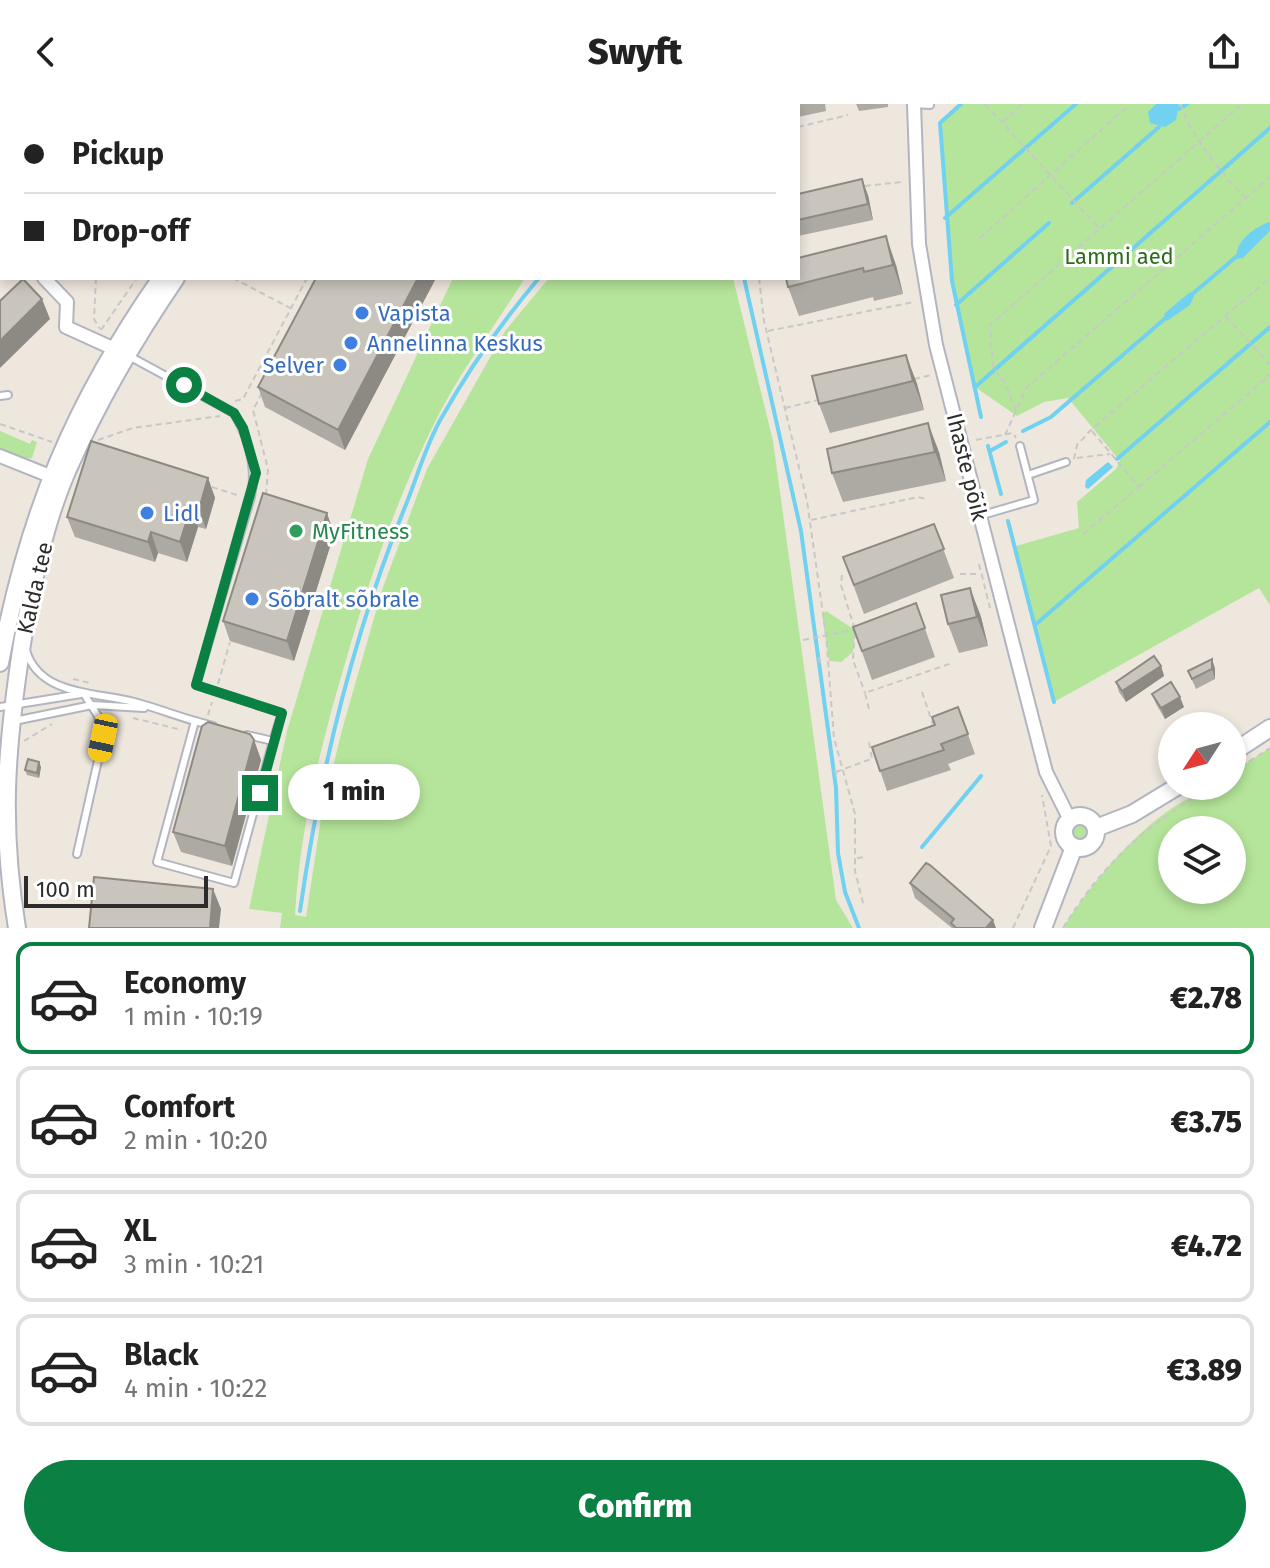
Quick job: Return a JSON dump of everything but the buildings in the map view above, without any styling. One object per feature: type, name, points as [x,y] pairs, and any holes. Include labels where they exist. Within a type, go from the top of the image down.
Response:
[{"type":"street","name":"Ihaste põik","points":[[914,104],[919,244],[936,345],[1046,772],[1070,820]]},
{"type":"street","points":[[46,280],[67,302],[66,327],[98,335],[120,351]]},
{"type":"street","name":"Kalda tee","points":[[0,663],[4,631],[23,558],[70,450],[160,280]]},
{"type":"street","name":"Kalda tee","points":[[120,351],[174,280]]},
{"type":"street","points":[[0,456],[57,479]]},
{"type":"street","name":"Kalda tee","points":[[17,928],[5,845],[4,713],[57,479]]},
{"type":"street","points":[[1246,744],[1270,728]]},
{"type":"street","points":[[1096,828],[1132,814],[1158,798]]},
{"type":"street","points":[[1085,817],[1096,828],[1093,843],[1084,848],[1074,847],[1064,835],[1070,820],[1085,817]]},
{"type":"street","points":[[1043,928],[1064,880],[1074,847]]},
{"type":"lane","points":[[914,104],[930,105]]},
{"type":"lane","points":[[120,351],[230,411],[243,428],[256,473],[196,685],[282,713],[234,883],[157,862],[195,721]]},
{"type":"lane","points":[[979,516],[1034,500],[1020,446]]},
{"type":"lane","points":[[1028,475],[1066,462]]},
{"type":"lane","points":[[25,630],[29,662],[39,674],[84,694],[133,701],[219,728]]},
{"type":"lane","points":[[77,854],[103,738],[92,705],[84,694]]},
{"type":"lane","points":[[4,713],[84,694]]},
{"type":"lane","points":[[4,713],[33,720],[92,705],[152,709]]},
{"type":"lane","points":[[233,731],[273,741]]},
{"type":"path","points":[[985,104],[1099,229]]},
{"type":"path","points":[[1002,123],[1023,104]]},
{"type":"path","points":[[980,238],[1130,104]]},
{"type":"path","points":[[1016,411],[993,367],[990,325],[1242,104]]},
{"type":"path","points":[[1182,107],[1186,123],[1246,198]]},
{"type":"path","points":[[800,127],[848,115]]},
{"type":"path","points":[[1005,435],[1027,387],[1270,177]]},
{"type":"path","points":[[855,188],[908,181]]},
{"type":"path","points":[[1076,458],[1077,445],[1091,430],[1270,278]]},
{"type":"path","points":[[96,280],[94,319],[98,335]]},
{"type":"path","points":[[98,335],[136,280]]},
{"type":"path","points":[[237,280],[292,309]]},
{"type":"path","points":[[93,443],[133,428],[219,417],[230,411],[235,401],[243,399],[306,280]]},
{"type":"path","points":[[759,280],[766,332],[810,521],[829,661],[834,738],[855,814],[859,892],[864,907]]},
{"type":"path","points":[[766,332],[918,301]]},
{"type":"path","points":[[1225,316],[1270,364]]},
{"type":"path","points":[[908,380],[935,374]]},
{"type":"path","points":[[1083,534],[1270,375]]},
{"type":"path","points":[[213,487],[265,503],[268,469],[254,426],[253,410],[267,384]]},
{"type":"path","points":[[784,408],[820,400]]},
{"type":"path","points":[[0,424],[70,450]]},
{"type":"path","points":[[1091,430],[1139,487]]},
{"type":"path","points":[[976,440],[1013,433],[1020,446]]},
{"type":"path","points":[[1066,462],[1112,454]]},
{"type":"path","points":[[810,521],[918,497],[927,499]]},
{"type":"path","points":[[960,574],[980,574]]},
{"type":"path","points":[[842,575],[841,585],[855,630],[853,660],[869,709]]},
{"type":"path","points":[[803,640],[855,630]]},
{"type":"path","points":[[208,715],[230,642]]},
{"type":"path","points":[[820,660],[829,661]]},
{"type":"path","points":[[865,693],[952,663]]},
{"type":"path","points":[[70,679],[98,686]]},
{"type":"path","points":[[922,692],[935,730]]},
{"type":"path","points":[[127,716],[192,732]]},
{"type":"path","points":[[37,730],[59,721]]},
{"type":"path","points":[[869,742],[872,759]]},
{"type":"path","points":[[1246,763],[1270,748]]},
{"type":"path","points":[[836,772],[885,755]]},
{"type":"path","points":[[1063,928],[1105,867],[1121,850],[1191,800]]},
{"type":"path","points":[[856,858],[864,857]]},
{"type":"green space","name":"Lammi aed","points":[[961,104],[1270,104],[1270,605],[1259,588],[1054,702],[1016,546],[1079,528],[1077,502],[1116,469],[1120,461],[1068,398],[1044,402],[1017,416],[975,387],[952,281],[940,123]]},
{"type":"green space","points":[[452,280],[524,280],[447,398],[410,475],[375,567],[337,691],[307,818],[295,915],[306,917],[322,812],[382,590],[427,469],[505,331],[547,280],[733,280],[773,441],[836,900],[853,928],[280,928],[282,913],[249,909],[287,731],[368,459]]},
{"type":"green space","points":[[0,431],[30,444],[32,440],[37,442],[32,458],[22,459],[0,448]]},
{"type":"green space","points":[[826,611],[855,630],[853,652],[841,662],[829,661],[822,614]]},
{"type":"green space","points":[[1270,748],[1270,928],[1063,928],[1113,861],[1158,819],[1158,904],[1246,904],[1246,816],[1162,816],[1183,801],[1246,800],[1246,763]]},
{"type":"green space","points":[[1079,820],[1090,827],[1091,832],[1084,843],[1079,844],[1068,837],[1067,832],[1074,821]]},
{"type":"water","points":[[1156,104],[1179,104],[1176,120],[1165,127],[1150,123],[1148,112]]},
{"type":"water","points":[[1270,222],[1270,231],[1243,258],[1237,259],[1238,247],[1246,236]]},
{"type":"water","points":[[1190,292],[1194,296],[1190,305],[1167,321],[1164,314]]},
{"type":"water","points":[[1108,462],[1113,467],[1088,489],[1085,487],[1086,480]]},
{"type":"waterway","points":[[961,104],[940,123],[952,281],[981,417]]},
{"type":"waterway","points":[[945,218],[1076,104]]},
{"type":"waterway","points":[[1179,109],[1187,104]]},
{"type":"waterway","points":[[1072,203],[1159,127]]},
{"type":"waterway","points":[[975,387],[1270,128]]},
{"type":"waterway","points":[[956,305],[1049,223]]},
{"type":"waterway","points":[[1189,297],[1237,256]]},
{"type":"waterway","points":[[300,911],[317,807],[340,706],[386,556],[436,427],[487,345],[537,280]]},
{"type":"waterway","points":[[744,280],[801,531],[836,788],[838,853],[845,892],[859,928]]},
{"type":"waterway","points":[[1023,431],[1051,417],[1168,316]]},
{"type":"waterway","points":[[1117,459],[1270,327]]},
{"type":"waterway","points":[[1035,625],[1270,422]]},
{"type":"waterway","points":[[990,451],[1006,442]]},
{"type":"waterway","points":[[988,446],[1001,494]]},
{"type":"waterway","points":[[1008,521],[1054,702]]},
{"type":"waterway","points":[[922,847],[981,776]]},
{"type":"place","name":"Vapista","points":[[362,313]]},
{"type":"place","name":"Annelinna Keskus","points":[[351,343]]},
{"type":"place","name":"Selver","points":[[340,365]]},
{"type":"place","name":"Lidl","points":[[147,513]]},
{"type":"place","name":"MyFitness","points":[[296,531]]},
{"type":"place","name":"Sõbralt sõbrale","points":[[252,599]]},
{"type":"route","points":[[184,385],[234,413],[243,428],[256,473],[196,685],[282,713],[260,793]]}]
